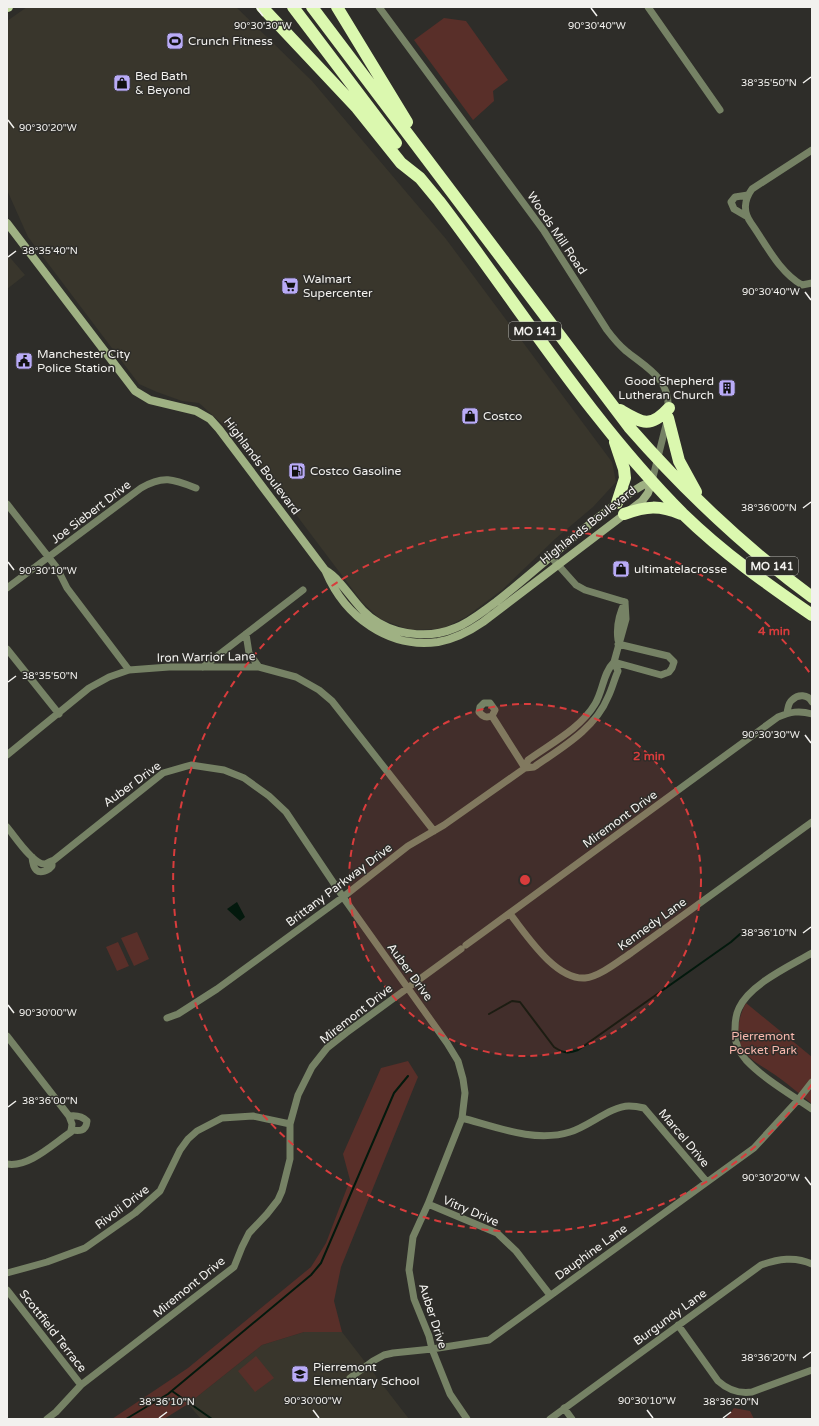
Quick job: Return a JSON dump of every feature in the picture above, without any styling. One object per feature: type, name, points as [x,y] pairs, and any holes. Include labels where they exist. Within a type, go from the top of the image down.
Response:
[{"type":"highway","points":[[262,7],[357,108],[401,163],[420,178]]},
{"type":"highway","name":"MO 141","points":[[293,7],[390,134],[420,178],[463,232],[572,383],[612,435],[685,516],[726,553],[812,615]]},
{"type":"highway","name":"MO 141","points":[[312,7],[612,405],[658,460],[704,507],[763,559],[812,597]]},
{"type":"highway","points":[[337,7],[438,174]]},
{"type":"highway","points":[[612,405],[635,419],[643,422],[653,422],[668,413],[679,461],[704,507]]},
{"type":"highway","points":[[612,435],[624,469],[625,478],[617,503]]},
{"type":"highway","points":[[652,481],[660,479],[676,479]]},
{"type":"highway","points":[[624,514],[653,507],[667,508],[685,516]]},
{"type":"street","name":"Woods Mill Road","points":[[379,7],[544,231],[615,341],[658,376],[666,391],[668,413],[652,481]]},
{"type":"street","points":[[648,7],[720,110]]},
{"type":"street","points":[[746,216],[746,202],[752,189],[812,150]]},
{"type":"street","points":[[748,195],[735,197],[731,202],[734,209],[746,216],[782,268],[793,280],[802,285],[812,283]]},
{"type":"street","name":"Highlands Boulevard","points":[[7,223],[135,391],[150,400],[196,411],[210,419],[220,429],[325,570],[339,582],[359,606],[378,623],[391,629],[415,634],[431,634],[453,629],[473,619],[617,503],[634,490],[652,481]]},
{"type":"street","name":"Joe Siebert Drive","points":[[7,588],[151,482],[158,480],[174,480],[196,488]]},
{"type":"street","name":"Highlands Boulevard","points":[[325,570],[332,586],[351,610],[362,621],[382,634],[411,642],[440,642],[471,630],[558,565],[642,501],[648,493],[652,481]]},
{"type":"street","points":[[7,504],[48,557],[67,588],[129,670]]},
{"type":"street","points":[[551,557],[558,565]]},
{"type":"street","name":"Brittany Parkway Drive","points":[[166,1018],[178,1014],[217,989],[343,897],[408,846],[444,826],[525,768],[534,767],[578,735],[597,716],[608,698],[618,671],[614,662],[618,644],[616,628],[621,611],[626,602],[584,590],[576,585],[558,565]]},
{"type":"street","points":[[203,667],[303,590]]},
{"type":"street","points":[[246,634],[249,653],[259,667]]},
{"type":"street","points":[[614,662],[661,675],[669,672],[674,665],[674,662],[668,656],[618,644]]},
{"type":"street","points":[[7,649],[59,714]]},
{"type":"street","name":"Iron Warrior Lane","points":[[7,755],[89,688],[109,677],[129,670],[169,667],[259,667],[296,677],[319,690],[332,701],[434,831]]},
{"type":"street","points":[[787,713],[788,705],[797,696],[804,695],[810,698],[812,702]]},
{"type":"street","name":"Miremont Drive","points":[[47,1419],[56,1412],[81,1385],[234,1267],[249,1233],[278,1200],[282,1191],[290,1159],[290,1124],[301,1090],[312,1067],[328,1048],[762,728],[778,717],[787,713],[799,711],[812,713]]},
{"type":"street","points":[[492,716],[525,768]]},
{"type":"street","name":"Auber Drive","points":[[7,827],[32,857],[40,863],[45,864],[52,861],[163,773],[191,765],[224,770],[244,778],[269,796],[286,812],[343,897],[447,1043],[458,1061],[465,1092],[462,1118],[428,1204],[413,1237],[409,1270],[414,1299],[429,1336],[432,1349],[450,1394],[467,1419]]},
{"type":"street","name":"Kennedy Lane","points":[[510,914],[549,962],[566,974],[585,978],[604,971],[631,953],[812,822]]},
{"type":"street","points":[[812,953],[767,979],[756,988],[744,1000],[739,1008],[736,1018],[736,1040],[738,1049],[745,1059],[762,1074],[812,1109]]},
{"type":"street","points":[[7,1036],[70,1118],[71,1130],[71,1132],[32,1159],[20,1163],[7,1164]]},
{"type":"street","name":"Dauphine Lane","points":[[350,1378],[384,1355],[489,1340],[754,1148],[798,1100],[812,1082]]},
{"type":"street","name":"Marcel Drive","points":[[462,1118],[524,1134],[548,1136],[571,1132],[618,1109],[629,1106],[644,1108],[707,1182]]},
{"type":"street","points":[[70,1118],[74,1115],[83,1117],[87,1121],[87,1126],[84,1130],[71,1130]]},
{"type":"street","name":"Rivoli Drive","points":[[7,1273],[47,1262],[85,1248],[135,1213],[160,1191],[180,1150],[188,1139],[197,1131],[222,1118],[253,1116],[290,1124]]},
{"type":"street","name":"Vitry Drive","points":[[428,1204],[497,1233],[516,1251],[550,1295]]},
{"type":"street","name":"Burgundy Lane","points":[[550,1419],[761,1265],[784,1259],[796,1259],[812,1264]]},
{"type":"street","name":"Scottfield Terrace","points":[[7,1290],[81,1385]]},
{"type":"street","points":[[678,1325],[718,1381],[726,1388],[734,1391],[743,1393],[752,1392],[812,1370]]},
{"type":"street","points":[[564,1408],[572,1419]]},
{"type":"shaded area","points":[[27,7],[236,7],[312,81],[446,239],[612,462],[616,482],[593,507],[555,539],[502,590],[466,617],[442,629],[410,630],[380,619],[362,602],[239,439],[199,403],[182,401],[139,384],[28,237],[7,190],[7,21]]},
{"type":"shaded area","points":[[7,254],[25,275],[7,289]]},
{"type":"shaded area","points":[[237,902],[245,917],[240,921],[227,909]]},
{"type":"shaded area","name":"Pierremont Elementary School","points":[[304,1332],[342,1332],[409,1419],[201,1419],[188,1404],[262,1345]]},
{"type":"green space","points":[[444,18],[466,21],[508,80],[493,91],[494,101],[473,120],[414,40]]},
{"type":"green space","points":[[137,932],[149,959],[134,966],[121,938]]},
{"type":"green space","points":[[118,942],[129,966],[117,971],[106,947]]},
{"type":"green space","name":"Pierremont Pocket Park","points":[[746,1003],[812,1057],[812,1104],[775,1074],[752,1060],[744,1051],[738,1031],[740,1016]]},
{"type":"green space","points":[[408,1061],[418,1077],[341,1267],[334,1301],[342,1332],[304,1332],[262,1345],[188,1404],[164,1419],[112,1419],[188,1368],[311,1267],[326,1243],[350,1180],[343,1154],[381,1068]]},
{"type":"green space","points":[[256,1356],[274,1378],[255,1392],[238,1371]]},
{"type":"green space","points":[[734,1408],[750,1411],[754,1419],[727,1419]]},
{"type":"waterway","points":[[489,1014],[512,1001],[520,1002],[554,1047],[560,1051],[566,1052],[578,1050],[731,942],[740,934]]},
{"type":"waterway","points":[[126,1419],[168,1394],[311,1275],[321,1263],[394,1093],[408,1076]]},
{"type":"waterway","points":[[172,1391],[212,1419]]},
{"type":"place","name":"Crunch Fitness","points":[[175,41]]},
{"type":"place","name":"Bed Bath & Beyond","points":[[122,83]]},
{"type":"place","name":"Walmart Supercenter","points":[[290,286]]},
{"type":"place","name":"Manchester City Police Station","points":[[24,361]]},
{"type":"place","name":"Good Shepherd Lutheran Church","points":[[727,388]]},
{"type":"place","name":"Costco","points":[[470,416]]},
{"type":"place","name":"Costco Gasoline","points":[[297,471]]},
{"type":"place","name":"ultimatelacrosse","points":[[621,569]]},
{"type":"place","name":"Pierremont Elementary School","points":[[300,1374]]}]
